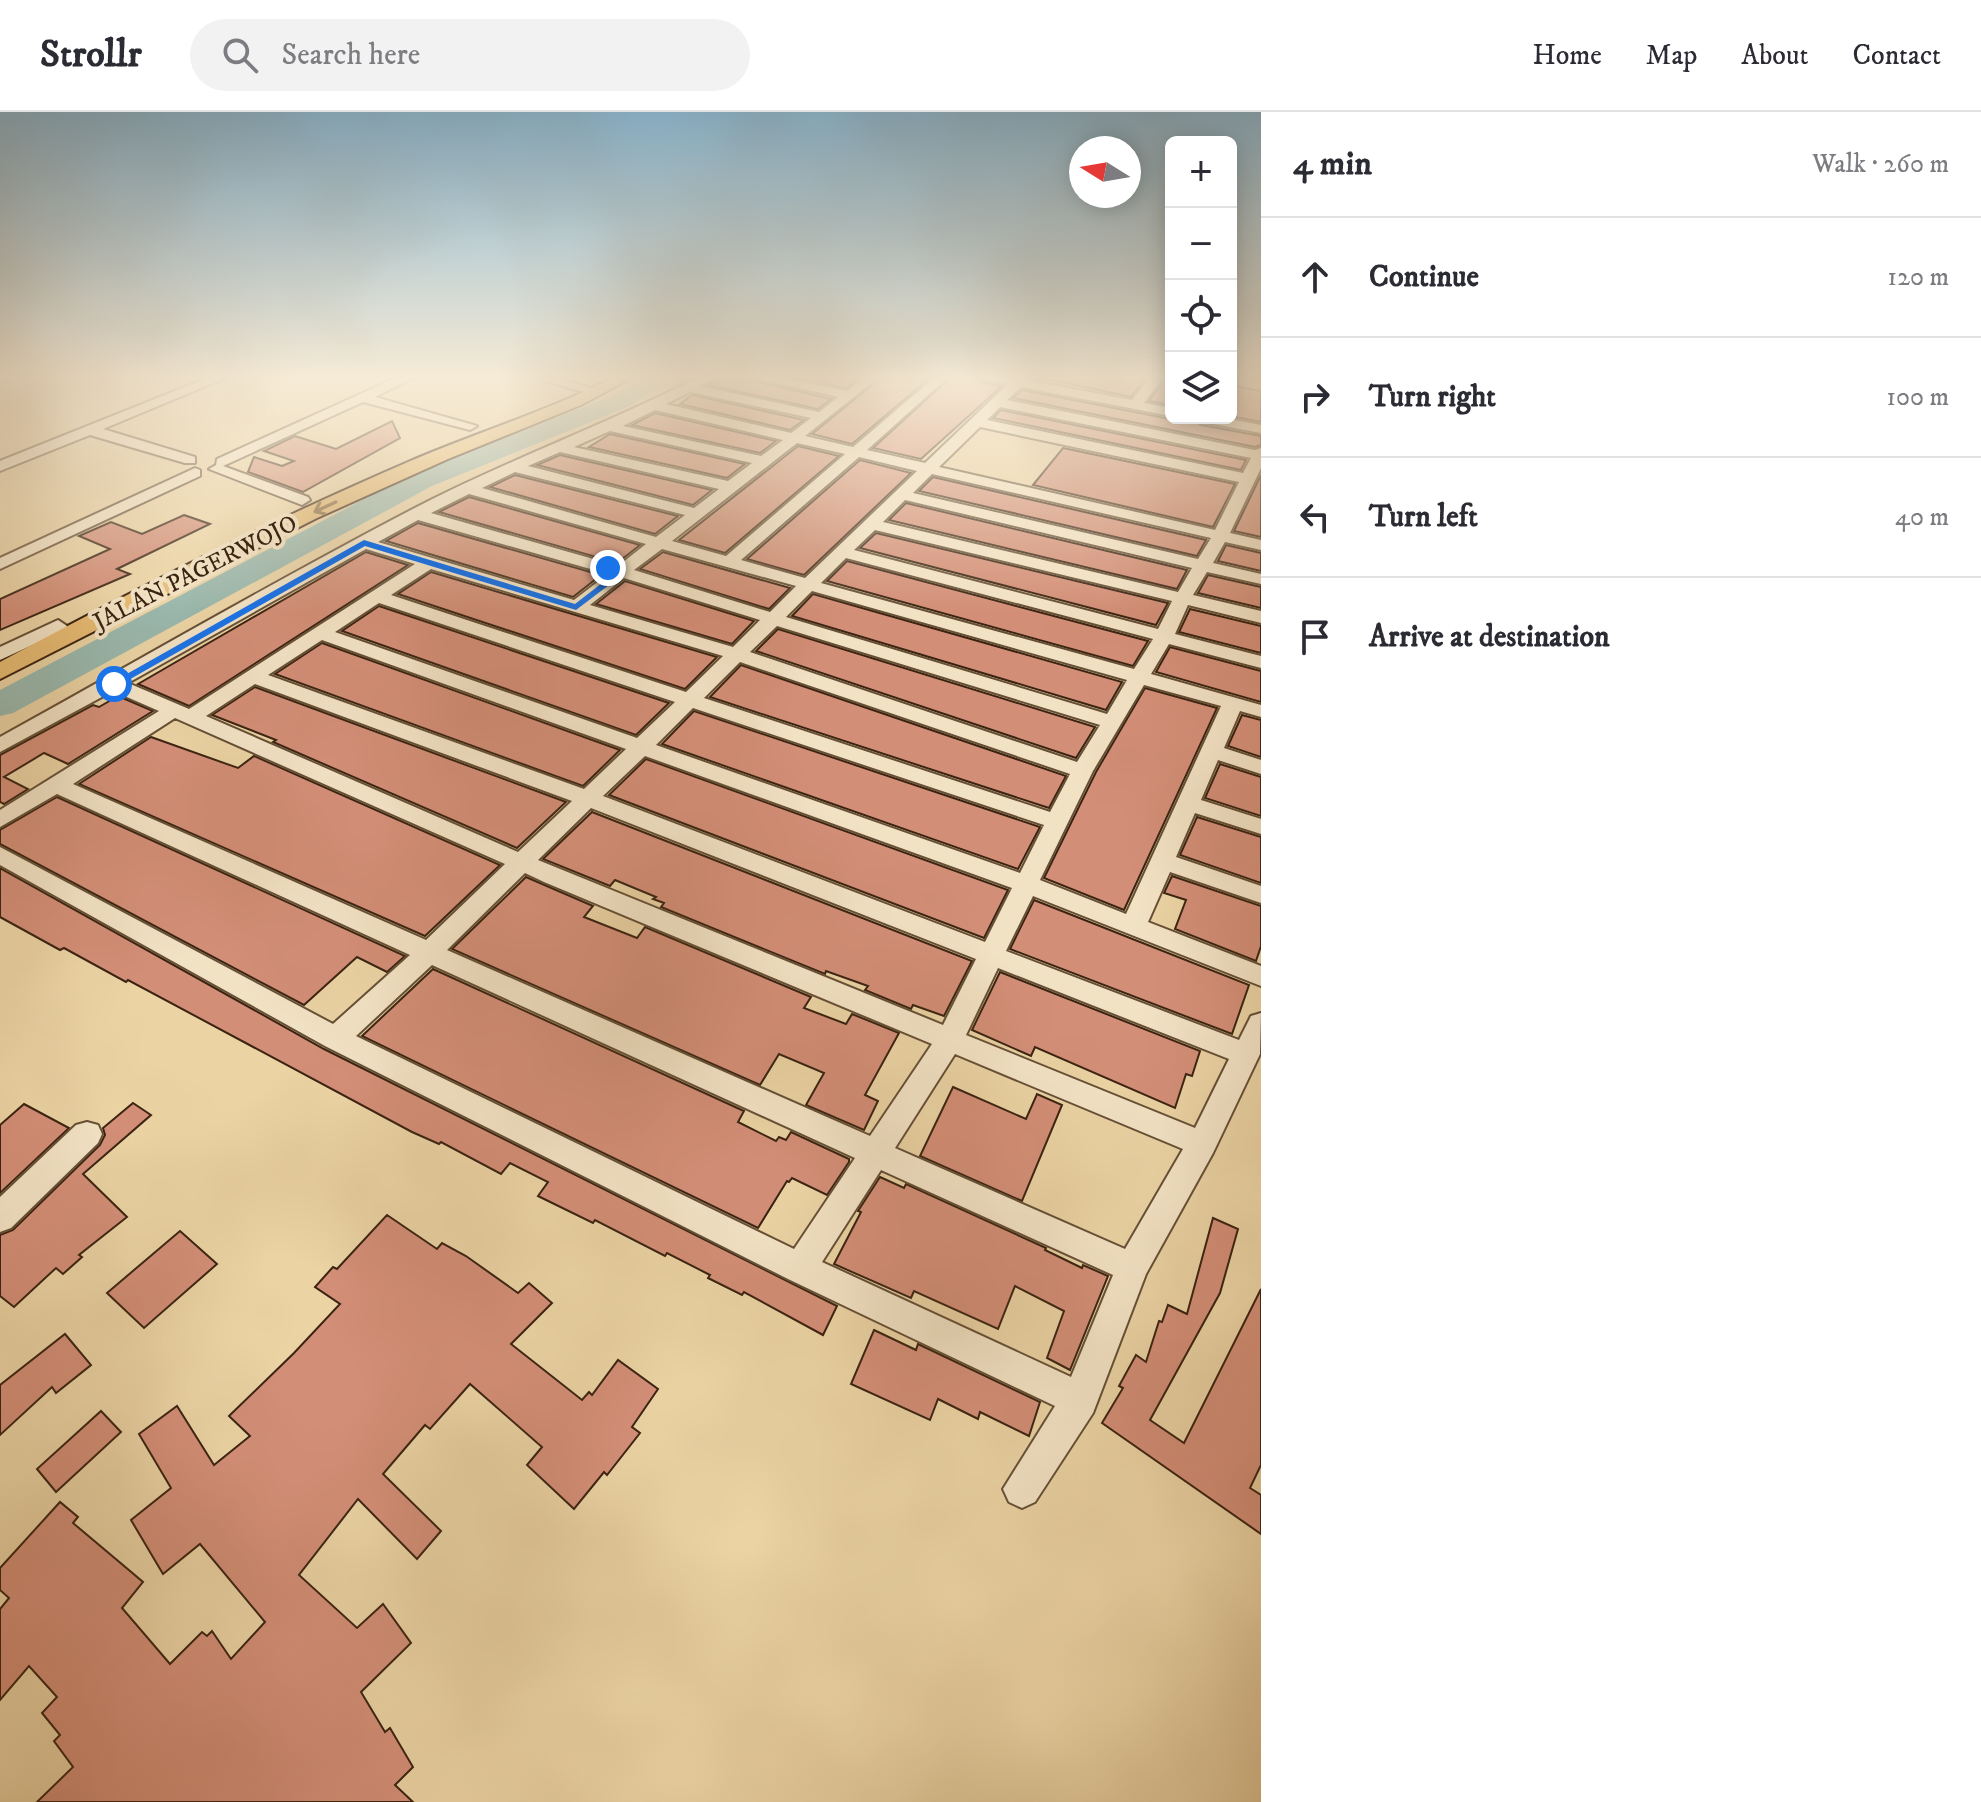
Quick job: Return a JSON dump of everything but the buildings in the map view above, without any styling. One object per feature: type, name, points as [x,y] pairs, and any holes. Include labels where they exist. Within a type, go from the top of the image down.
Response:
[{"type":"main road","name":"JALAN PAGERWOJO","points":[[27,656],[58,626],[90,605],[302,500],[404,455]]},
{"type":"main road","name":"JALAN PAGERWOJO","points":[[0,672],[177,581],[438,455]]},
{"type":"main road","points":[[154,572],[177,581]]},
{"type":"street","points":[[0,466],[28,455]]},
{"type":"street","points":[[162,455],[192,465],[219,465],[302,500]]},
{"type":"street","points":[[0,551],[214,455]]},
{"type":"street","points":[[219,465],[241,455]]},
{"type":"street","points":[[0,746],[416,514],[543,455]]},
{"type":"street","points":[[590,455],[728,486]]},
{"type":"street","points":[[734,455],[762,461]]},
{"type":"street","points":[[576,607],[770,455]]},
{"type":"street","points":[[729,562],[850,455]]},
{"type":"street","points":[[866,455],[1261,545]]},
{"type":"street","points":[[335,1038],[589,799],[640,746],[944,455]]},
{"type":"street","points":[[1134,455],[1248,479]]},
{"type":"street","points":[[800,1268],[950,1039],[1082,771],[1140,678],[1201,565],[1221,535],[1259,455]]},
{"type":"street","points":[[0,564],[192,465]]},
{"type":"street","points":[[513,467],[696,513]]},
{"type":"street","points":[[467,489],[1261,711]]},
{"type":"street","points":[[902,495],[1261,579]]},
{"type":"street","points":[[416,514],[621,572],[1112,722]]},
{"type":"street","points":[[871,524],[1261,617]]},
{"type":"street","points":[[364,543],[736,654],[1082,771]]},
{"type":"street","points":[[842,552],[1261,662]]},
{"type":"street","points":[[0,820],[56,785],[252,676],[431,561]]},
{"type":"street","points":[[377,596],[1057,822]]},
{"type":"street","points":[[0,654],[58,626]]},
{"type":"street","points":[[320,633],[1026,884],[1261,976]]},
{"type":"street","points":[[252,676],[589,799],[1246,1054]]},
{"type":"street","points":[[114,684],[520,861],[1202,1144]]},
{"type":"street","points":[[1134,924],[1233,703]]},
{"type":"street","points":[[1212,751],[1261,767]]},
{"type":"street","points":[[56,785],[1132,1268]]},
{"type":"street","points":[[1189,804],[1261,827]]},
{"type":"street","points":[[0,855],[335,1038],[800,1268],[1080,1400]]},
{"type":"street","points":[[1164,861],[1261,895]]},
{"type":"street","points":[[1022,1489],[1080,1400],[1132,1268],[1202,1144],[1261,1023]]},
{"type":"street","points":[[0,1218],[87,1134]]},
{"type":"waterway","points":[[0,705],[422,480],[485,455]]},
{"type":"route","points":[[114,684],[364,543],[576,607],[621,572],[608,568]]}]
